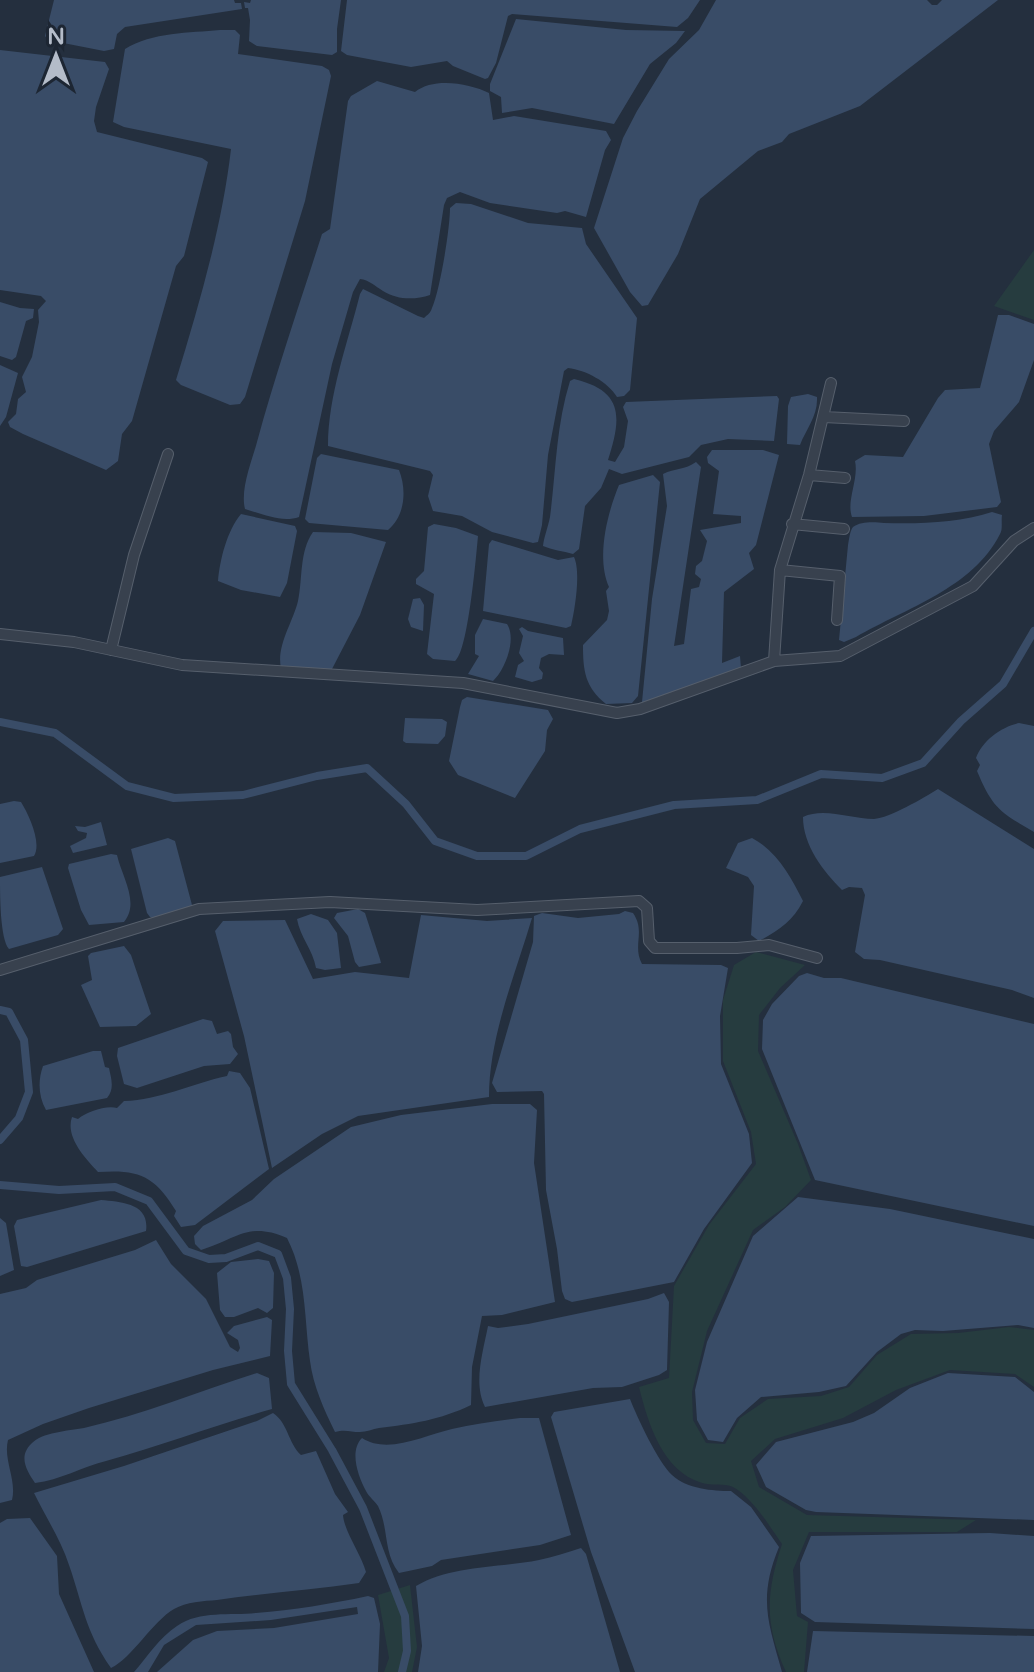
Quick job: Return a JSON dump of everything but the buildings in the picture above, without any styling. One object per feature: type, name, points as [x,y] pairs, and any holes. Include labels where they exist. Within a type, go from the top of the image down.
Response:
[{"type":"street","points":[[774,661],[780,570],[809,475],[831,383]]},
{"type":"street","points":[[824,417],[904,421]]},
{"type":"street","points":[[111,650],[134,555],[168,454]]},
{"type":"street","points":[[809,475],[845,478]]},
{"type":"street","points":[[792,524],[844,529]]},
{"type":"street","points":[[0,634],[74,642],[182,665],[463,683],[617,713],[640,709],[774,661],[840,656],[973,586],[1014,541],[1034,528]]},
{"type":"street","points":[[780,570],[840,576],[837,620]]},
{"type":"street","points":[[0,970],[199,909],[330,902],[477,910],[639,901],[647,908],[649,941],[655,948],[769,945],[817,958]]},
{"type":"green space","points":[[1034,250],[1034,320],[994,306]]},
{"type":"green space","points":[[756,952],[805,965],[780,988],[759,1015],[758,1051],[811,1180],[785,1207],[753,1230],[707,1331],[692,1392],[693,1420],[706,1443],[725,1444],[740,1418],[768,1399],[821,1396],[849,1387],[877,1355],[911,1334],[1009,1327],[1034,1330],[1034,1387],[1015,1374],[950,1370],[896,1390],[843,1418],[775,1439],[751,1461],[759,1487],[807,1515],[976,1520],[957,1532],[809,1532],[793,1570],[797,1616],[808,1622],[804,1672],[786,1672],[771,1623],[770,1593],[782,1544],[740,1492],[729,1486],[702,1483],[677,1468],[652,1430],[639,1387],[669,1378],[674,1286],[709,1225],[756,1164],[751,1132],[723,1061],[723,1000],[734,965]]},
{"type":"green space","points":[[410,1585],[417,1647],[412,1672],[384,1672],[389,1658],[378,1595]]},
{"type":"water","points":[[54,0],[234,0],[241,3],[242,9],[125,27],[117,34],[114,49],[104,51],[48,40],[45,36]]},
{"type":"water","points":[[251,0],[341,0],[337,52],[332,55],[257,46],[249,41],[250,20],[244,2],[250,3]]},
{"type":"water","points":[[347,0],[700,0],[688,18],[677,27],[512,14],[508,16],[496,63],[485,79],[447,61],[411,67],[347,55],[341,51]]},
{"type":"water","points":[[716,0],[927,0],[937,5],[942,0],[998,0],[860,106],[789,134],[782,142],[758,151],[700,199],[678,254],[648,305],[642,306],[630,292],[594,228],[623,138],[637,111],[669,59],[699,30]]},
{"type":"water","points":[[516,19],[626,30],[685,31],[676,43],[650,64],[614,124],[532,108],[502,113],[501,97],[490,91],[490,84]]},
{"type":"water","points":[[235,30],[240,35],[238,54],[322,66],[329,70],[331,76],[305,201],[245,397],[240,404],[230,405],[181,385],[176,380],[216,237],[231,149],[124,127],[113,122],[125,49],[159,36]]},
{"type":"water","points":[[0,50],[105,62],[109,69],[96,107],[94,121],[97,132],[208,162],[184,256],[176,266],[132,421],[122,434],[118,461],[106,470],[23,434],[10,427],[8,422],[16,414],[18,399],[26,392],[22,377],[32,357],[39,322],[38,310],[46,301],[41,296],[0,290]]},
{"type":"water","points":[[377,81],[415,92],[441,83],[472,87],[489,93],[493,120],[514,116],[606,131],[611,140],[605,150],[586,217],[565,211],[557,213],[490,203],[460,192],[447,198],[444,205],[430,295],[400,298],[360,279],[353,292],[332,364],[299,517],[272,517],[245,509],[247,475],[322,234],[330,229],[348,101],[351,96]]},
{"type":"water","points":[[456,203],[471,204],[528,223],[582,228],[586,244],[637,318],[630,390],[624,396],[617,397],[608,386],[589,374],[568,368],[564,371],[548,455],[538,542],[492,532],[462,516],[433,511],[428,496],[433,475],[430,471],[328,446],[335,388],[360,294],[363,289],[418,316],[424,318],[429,314],[441,274],[450,208]]},
{"type":"water","points":[[0,302],[34,309],[33,318],[26,321],[16,357],[12,360],[0,356]]},
{"type":"water","points":[[998,315],[1009,315],[1034,324],[1034,360],[1019,402],[994,431],[989,444],[1001,502],[997,507],[924,516],[852,517],[850,504],[855,461],[865,455],[903,457],[945,390],[980,388]]},
{"type":"water","points":[[0,365],[18,373],[6,417],[0,426]]},
{"type":"water","points":[[574,379],[591,384],[611,399],[616,420],[608,460],[615,462],[624,447],[628,421],[623,407],[626,402],[777,396],[774,441],[728,439],[701,445],[689,457],[622,474],[609,469],[601,488],[585,506],[579,549],[573,554],[550,549],[543,546],[550,517],[559,432],[565,398],[570,381]]},
{"type":"water","points":[[808,394],[817,397],[814,416],[800,445],[787,444],[791,397]]},
{"type":"water","points":[[712,450],[763,450],[779,455],[756,545],[749,553],[754,569],[724,592],[722,663],[740,656],[741,668],[647,703],[642,702],[652,599],[667,506],[663,474],[696,462],[701,467],[674,646],[684,644],[691,589],[699,587],[701,579],[695,574],[696,566],[702,561],[707,541],[700,530],[741,523],[741,516],[713,514],[719,471],[708,463],[707,457]]},
{"type":"water","points":[[321,454],[399,470],[403,502],[398,518],[388,530],[309,523],[305,519],[317,458]]},
{"type":"water","points":[[653,475],[660,482],[638,696],[632,703],[606,704],[587,678],[583,645],[607,620],[609,611],[606,591],[609,587],[603,563],[607,522],[619,485]]},
{"type":"water","points":[[992,512],[1002,515],[1001,532],[973,569],[937,595],[856,637],[844,642],[839,640],[848,545],[853,527],[868,522],[953,521]]},
{"type":"water","points":[[241,514],[295,526],[297,531],[287,583],[280,597],[241,590],[218,581],[225,546]]},
{"type":"water","points":[[434,524],[478,536],[464,641],[455,661],[433,659],[427,654],[434,594],[416,584],[416,579],[424,571],[428,527]]},
{"type":"water","points":[[313,532],[351,533],[386,542],[360,615],[332,669],[281,668],[281,651],[298,601],[303,557]]},
{"type":"water","points":[[492,540],[558,560],[574,557],[577,581],[571,626],[566,628],[483,611],[489,544]]},
{"type":"water","points":[[420,598],[424,605],[423,631],[411,627],[408,619],[413,599]]},
{"type":"water","points":[[483,619],[507,624],[510,630],[508,654],[502,670],[493,681],[468,674],[479,656],[475,654],[475,635]]},
{"type":"water","points":[[522,627],[563,638],[564,655],[549,654],[541,658],[539,668],[543,673],[542,679],[532,682],[515,677],[518,665],[524,661],[519,653],[523,636],[519,629]]},
{"type":"water","points":[[467,697],[548,710],[553,719],[547,730],[545,751],[515,798],[458,775],[449,761],[460,707]]},
{"type":"water","points":[[405,718],[442,719],[447,722],[445,736],[438,744],[406,743],[403,741]]},
{"type":"water","points":[[1019,723],[1034,726],[1034,832],[993,802],[977,771],[980,765],[976,758],[987,741],[999,731]]},
{"type":"water","points":[[938,789],[1034,849],[1034,998],[1012,990],[864,959],[855,952],[865,895],[862,888],[842,890],[828,875],[806,838],[803,817],[820,813],[880,818]]},
{"type":"water","points":[[21,802],[28,814],[36,837],[36,850],[34,856],[0,863],[0,804]]},
{"type":"water","points":[[101,822],[107,845],[73,853],[70,846],[86,838],[87,833],[78,831],[75,826],[85,827]]},
{"type":"water","points":[[168,838],[175,841],[192,905],[190,910],[156,919],[147,913],[131,849]]},
{"type":"water","points":[[752,838],[776,857],[803,901],[784,925],[759,941],[751,935],[754,886],[748,877],[726,868],[738,843]]},
{"type":"water","points":[[117,855],[128,890],[128,915],[124,922],[89,925],[81,910],[69,864]]},
{"type":"water","points":[[42,867],[63,929],[58,935],[9,949],[2,926],[0,877]]},
{"type":"water","points":[[358,909],[365,913],[381,963],[359,967],[348,936],[334,918],[337,913]]},
{"type":"water","points":[[625,911],[633,913],[637,920],[638,951],[642,964],[721,965],[728,968],[720,1016],[721,1064],[749,1134],[752,1163],[704,1229],[674,1282],[572,1302],[565,1299],[562,1291],[546,1190],[544,1094],[542,1091],[497,1092],[492,1083],[533,942],[534,916],[542,913],[578,918]]},
{"type":"water","points":[[311,914],[328,920],[337,933],[341,968],[316,968],[297,919]]},
{"type":"water","points":[[421,915],[487,921],[532,918],[498,1029],[489,1097],[358,1116],[322,1134],[272,1168],[244,1036],[215,931],[223,921],[285,920],[313,979],[355,972],[409,978]]},
{"type":"water","points":[[124,946],[131,955],[151,1014],[136,1026],[100,1027],[81,985],[92,980],[88,956]]},
{"type":"water","points":[[807,973],[824,978],[841,978],[1034,1024],[1034,1226],[815,1180],[762,1049],[763,1020],[772,1004],[799,976]]},
{"type":"water","points":[[203,1019],[212,1021],[217,1034],[228,1031],[231,1034],[233,1047],[238,1054],[230,1064],[204,1066],[137,1088],[124,1084],[118,1048]]},
{"type":"water","points":[[101,1051],[105,1067],[109,1068],[112,1087],[107,1098],[46,1110],[40,1088],[43,1066]]},
{"type":"water","points":[[229,1071],[240,1073],[250,1088],[269,1169],[195,1225],[181,1227],[168,1199],[144,1177],[125,1172],[98,1172],[74,1140],[72,1117],[78,1119],[96,1110],[117,1108],[124,1101],[163,1095],[227,1076]]},
{"type":"water","points":[[492,1104],[530,1104],[537,1110],[534,1163],[555,1302],[502,1315],[482,1316],[472,1367],[471,1405],[414,1423],[362,1432],[335,1432],[314,1379],[301,1283],[287,1238],[252,1231],[201,1250],[195,1244],[194,1236],[203,1226],[252,1200],[274,1179],[351,1127],[401,1115]]},
{"type":"water","points":[[798,1197],[890,1209],[1034,1239],[1034,1328],[1018,1325],[915,1330],[901,1334],[877,1352],[846,1386],[819,1392],[761,1397],[737,1418],[723,1442],[708,1440],[697,1420],[695,1390],[707,1342],[753,1236]]},
{"type":"water","points":[[101,1200],[125,1203],[139,1209],[146,1222],[146,1231],[27,1267],[21,1266],[14,1226],[17,1220]]},
{"type":"water","points":[[0,1218],[6,1223],[14,1270],[0,1276]]},
{"type":"water","points":[[156,1240],[171,1264],[206,1299],[230,1347],[238,1352],[240,1348],[238,1340],[227,1333],[234,1326],[267,1317],[272,1320],[270,1356],[89,1408],[8,1440],[12,1500],[0,1503],[0,1294],[26,1288],[37,1280],[135,1250]]},
{"type":"water","points":[[269,1261],[274,1273],[273,1308],[267,1313],[258,1308],[225,1317],[220,1310],[217,1273],[231,1262]]},
{"type":"water","points":[[664,1293],[669,1302],[667,1370],[622,1387],[593,1388],[485,1407],[479,1378],[488,1326],[498,1328],[528,1324]]},
{"type":"water","points":[[257,1373],[269,1378],[272,1409],[44,1481],[35,1483],[27,1469],[24,1459],[27,1449],[42,1437],[127,1416]]},
{"type":"water","points":[[948,1373],[1015,1377],[1034,1392],[1034,1520],[816,1512],[806,1510],[766,1487],[756,1465],[776,1442],[853,1422],[874,1413],[910,1388]]},
{"type":"water","points":[[630,1399],[654,1450],[672,1475],[693,1486],[731,1491],[751,1507],[779,1547],[769,1581],[767,1610],[782,1672],[635,1672],[591,1552],[551,1417],[554,1412]]},
{"type":"water","points":[[273,1413],[282,1422],[301,1455],[316,1451],[335,1494],[348,1512],[343,1515],[344,1521],[366,1572],[359,1583],[189,1603],[166,1615],[126,1657],[111,1668],[90,1630],[62,1546],[34,1493],[124,1466]]},
{"type":"water","points":[[539,1418],[571,1535],[540,1545],[441,1560],[432,1566],[399,1573],[391,1557],[378,1506],[366,1491],[358,1471],[355,1457],[358,1443],[362,1438],[383,1445],[395,1444],[460,1427]]},
{"type":"water","points":[[30,1518],[57,1556],[59,1594],[94,1672],[0,1672],[0,1523],[7,1519]]},
{"type":"water","points":[[990,1533],[1034,1536],[1034,1629],[815,1622],[801,1613],[800,1563],[811,1536]]},
{"type":"water","points":[[581,1548],[586,1554],[620,1672],[418,1672],[422,1646],[416,1586],[445,1574],[539,1560]]},
{"type":"water","points":[[368,1596],[374,1598],[380,1624],[378,1672],[157,1672],[193,1640],[217,1631],[274,1628],[358,1614],[357,1607],[271,1620],[196,1625],[164,1645],[148,1672],[134,1672],[171,1631],[195,1618],[284,1610]]},
{"type":"water","points":[[813,1631],[1034,1636],[1034,1672],[807,1672]]},
{"type":"waterway","points":[[0,722],[55,733],[127,786],[174,798],[243,795],[317,776],[367,768],[406,804],[435,841],[477,856],[526,856],[580,829],[674,805],[757,800],[821,774],[882,778],[923,763],[961,721],[1003,684],[1034,631]]},
{"type":"waterway","points":[[0,1010],[9,1012],[24,1040],[29,1092],[19,1118],[0,1140]]},
{"type":"waterway","points":[[0,1185],[59,1190],[115,1187],[149,1201],[186,1251],[209,1259],[226,1258],[258,1246],[278,1254],[287,1278],[291,1384],[363,1508],[405,1616],[407,1651],[402,1672]]}]
